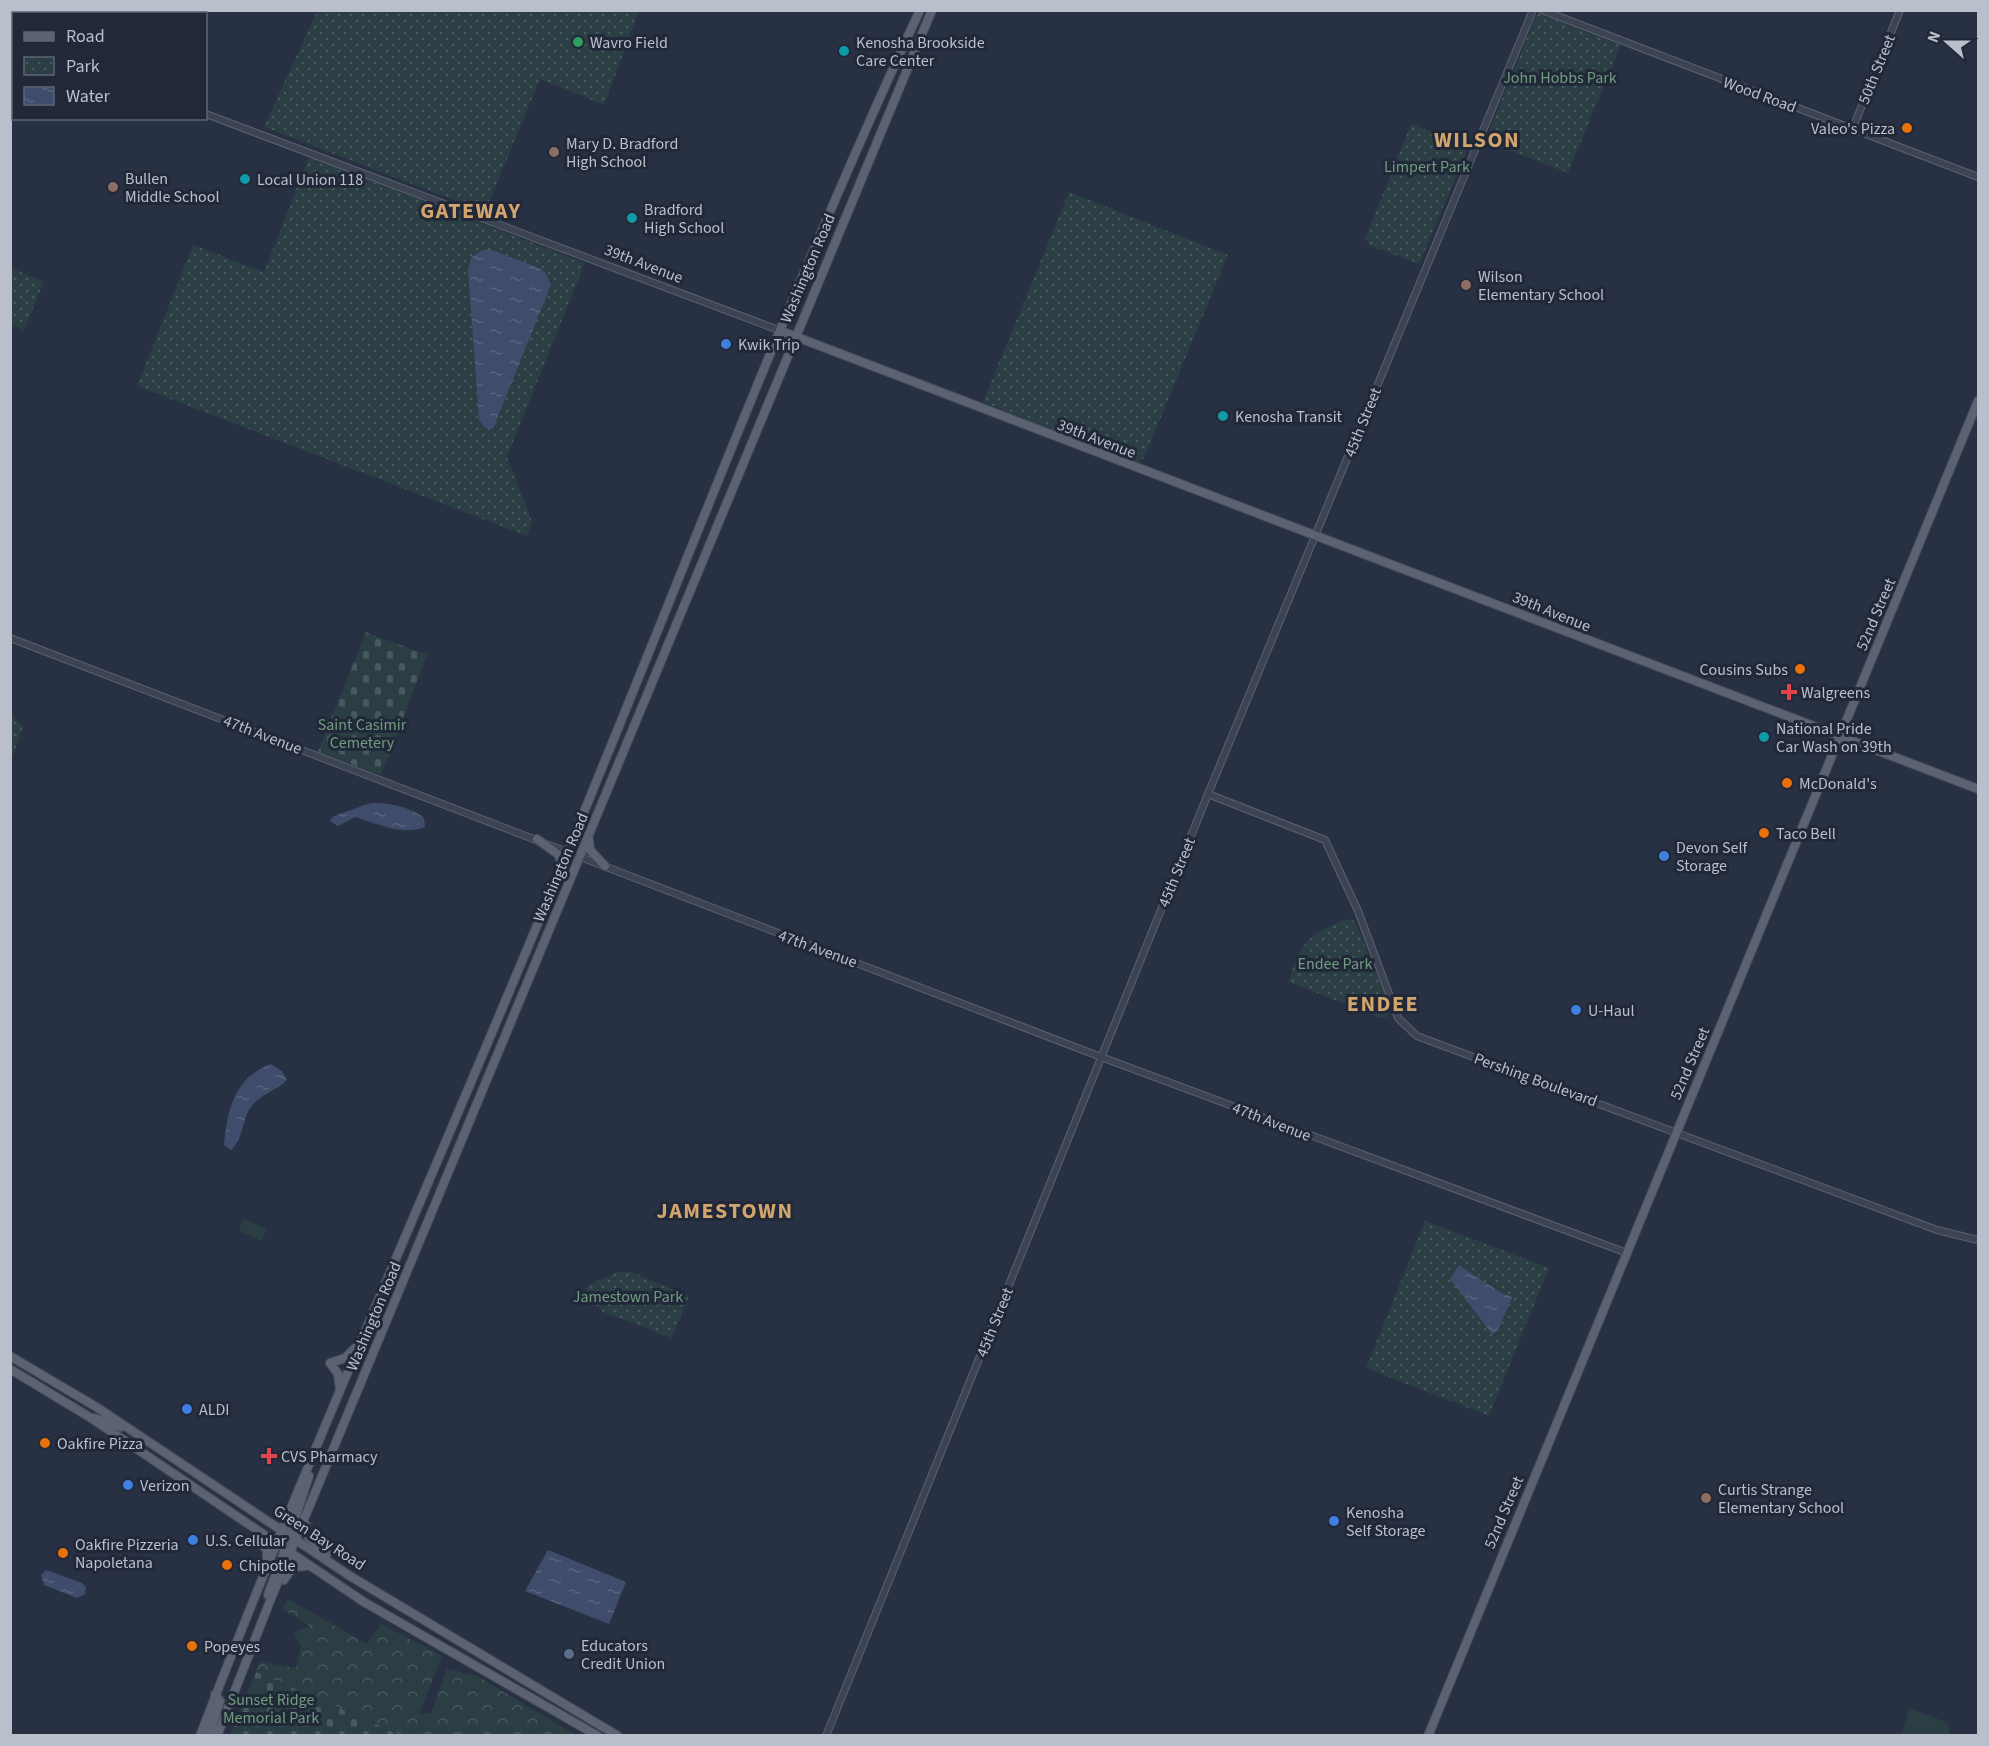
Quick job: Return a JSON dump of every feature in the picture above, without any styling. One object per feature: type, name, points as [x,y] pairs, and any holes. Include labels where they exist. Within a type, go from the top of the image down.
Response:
[{"type":"main road","name":"Washington Road","points":[[253,1648],[271,1583],[288,1553],[289,1535],[305,1475],[457,1110],[561,869],[781,331],[920,10]]},
{"type":"main road","name":"Washington Road","points":[[200,1736],[264,1570],[276,1545],[307,1516],[589,839],[815,287],[932,10]]},
{"type":"main road","points":[[815,287],[815,275],[824,253],[823,248],[817,246]]},
{"type":"main road","name":"39th Avenue","points":[[781,331],[1978,789]]},
{"type":"main road","name":"52nd Street","points":[[1428,1736],[1978,402]]},
{"type":"main road","points":[[537,839],[559,855],[561,869]]},
{"type":"main road","points":[[589,839],[590,850],[605,866]]},
{"type":"main road","points":[[457,1110],[473,1116]]},
{"type":"main road","points":[[340,1391],[339,1377],[330,1363],[353,1352],[368,1324]]},
{"type":"main road","name":"Green Bay Road","points":[[10,1356],[98,1408],[388,1599],[618,1736]]},
{"type":"main road","name":"Green Bay Road","points":[[10,1369],[69,1403],[276,1545],[364,1602],[598,1736]]},
{"type":"main road","points":[[69,1403],[92,1411],[98,1408]]},
{"type":"main road","points":[[91,1418],[126,1427]]},
{"type":"main road","points":[[288,1553],[285,1536],[289,1535],[307,1487],[313,1458],[321,1456],[327,1458],[329,1463]]},
{"type":"main road","points":[[262,1517],[276,1519],[283,1516],[305,1475]]},
{"type":"main road","points":[[211,1500],[224,1515],[263,1544],[268,1553],[264,1570]]},
{"type":"main road","points":[[307,1516],[305,1532],[317,1546],[371,1583],[388,1599]]},
{"type":"main road","points":[[216,1736],[253,1648],[264,1632],[290,1571],[299,1565],[311,1568]]},
{"type":"main road","points":[[209,1736],[220,1701],[220,1697],[215,1694]]},
{"type":"street","name":"45th Street","points":[[826,1736],[1208,795],[1533,10]]},
{"type":"street","name":"Wood Road","points":[[1542,10],[1978,177]]},
{"type":"street","name":"50th Street","points":[[1853,128],[1900,10]]},
{"type":"street","name":"39th Avenue","points":[[207,114],[781,331]]},
{"type":"street","name":"47th Avenue","points":[[10,638],[1101,1057],[1627,1253]]},
{"type":"street","name":"Pershing Boulevard","points":[[1208,795],[1325,840],[1358,911],[1398,1018],[1416,1036],[1938,1230],[1978,1240]]},
{"type":"green space","points":[[317,10],[639,11],[604,105],[540,79],[485,212],[264,127]]},
{"type":"green space","name":"John Hobbs Park","points":[[1537,13],[1621,45],[1568,173],[1485,141]]},
{"type":"green space","name":"Limpert Park","points":[[1411,124],[1469,146],[1419,264],[1371,246],[1365,239]]},
{"type":"green space","points":[[309,157],[585,263],[507,457],[532,521],[527,536],[137,386],[193,245],[264,272]]},
{"type":"green space","points":[[1069,192],[1228,255],[1144,458],[1138,462],[983,402]]},
{"type":"green space","points":[[11,268],[44,282],[24,330],[11,324]]},
{"type":"green space","name":"Saint Casimir Cemetery","points":[[366,632],[427,655],[381,775],[318,752]]},
{"type":"green space","points":[[11,714],[23,727],[11,761]]},
{"type":"green space","name":"Endee Park","points":[[1347,919],[1355,921],[1390,1008],[1387,1017],[1381,1018],[1289,982],[1297,957],[1308,941],[1324,929]]},
{"type":"green space","points":[[243,1219],[267,1229],[262,1241],[239,1231]]},
{"type":"green space","points":[[1425,1221],[1549,1268],[1489,1416],[1366,1368]]},
{"type":"green space","name":"Jamestown Park","points":[[617,1272],[631,1272],[689,1296],[672,1338],[603,1312],[593,1302],[585,1287]]},
{"type":"green space","points":[[288,1599],[367,1644],[381,1624],[442,1656],[419,1714],[431,1713],[447,1669],[477,1676],[576,1735],[401,1735],[256,1672],[260,1662],[296,1668],[301,1647],[294,1632],[310,1626],[282,1609]]},
{"type":"green space","name":"Sunset Ridge Memorial Park","points":[[256,1672],[401,1735],[230,1735]]},
{"type":"green space","points":[[1909,1708],[1946,1722],[1950,1729],[1947,1735],[1902,1735]]},
{"type":"water","points":[[483,250],[492,250],[539,268],[545,272],[551,285],[493,429],[485,428],[479,420],[468,269],[472,257]]},
{"type":"water","points":[[371,803],[392,804],[413,811],[424,818],[425,827],[399,830],[355,817],[338,826],[330,821],[334,816]]},
{"type":"water","points":[[271,1064],[282,1071],[287,1080],[262,1097],[249,1110],[238,1141],[231,1150],[224,1145],[227,1120],[235,1097],[248,1077]]},
{"type":"water","points":[[1459,1265],[1501,1293],[1512,1297],[1498,1331],[1492,1334],[1450,1279]]},
{"type":"water","points":[[548,1550],[626,1582],[609,1624],[525,1591]]},
{"type":"water","points":[[46,1570],[82,1583],[86,1587],[85,1594],[77,1598],[44,1585],[41,1575]]},
{"type":"place","name":"Wavro Field","points":[[578,42]]},
{"type":"place","name":"Kenosha Brookside Care Center","points":[[844,51]]},
{"type":"place","name":"Valeo's Pizza","points":[[1907,128]]},
{"type":"place","name":"Mary D. Bradford High School","points":[[554,152]]},
{"type":"place","name":"Local Union 118","points":[[245,179]]},
{"type":"place","name":"Bullen Middle School","points":[[113,187]]},
{"type":"place","name":"Bradford High School","points":[[632,218]]},
{"type":"place","name":"Wilson Elementary School","points":[[1466,285]]},
{"type":"place","name":"Kwik Trip","points":[[726,344]]},
{"type":"place","name":"Kenosha Transit","points":[[1223,416]]},
{"type":"place","name":"Cousins Subs","points":[[1800,669]]},
{"type":"place","name":"Walgreens","points":[[1789,692]]},
{"type":"place","name":"National Pride Car Wash on 39th","points":[[1764,737]]},
{"type":"place","name":"McDonald's","points":[[1787,783]]},
{"type":"place","name":"Taco Bell","points":[[1764,833]]},
{"type":"place","name":"Devon Self Storage","points":[[1664,856]]},
{"type":"place","name":"U-Haul","points":[[1576,1010]]},
{"type":"place","name":"ALDI","points":[[187,1409]]},
{"type":"place","name":"Oakfire Pizza","points":[[45,1443]]},
{"type":"place","name":"CVS Pharmacy","points":[[269,1456]]},
{"type":"place","name":"Verizon","points":[[128,1485]]},
{"type":"place","name":"Curtis Strange Elementary School","points":[[1706,1498]]},
{"type":"place","name":"Kenosha Self Storage","points":[[1334,1521]]},
{"type":"place","name":"U.S. Cellular","points":[[193,1540]]},
{"type":"place","name":"Oakfire Pizzeria Napoletana","points":[[63,1553]]},
{"type":"place","name":"Chipotle","points":[[227,1565]]},
{"type":"place","name":"Popeyes","points":[[192,1646]]},
{"type":"place","name":"Educators Credit Union","points":[[569,1654]]},
{"type":"district","name":"WILSON","points":[[1477,139]]},
{"type":"district","name":"GATEWAY","points":[[471,210]]},
{"type":"district","name":"ENDEE","points":[[1383,1003]]},
{"type":"district","name":"JAMESTOWN","points":[[725,1210]]}]
